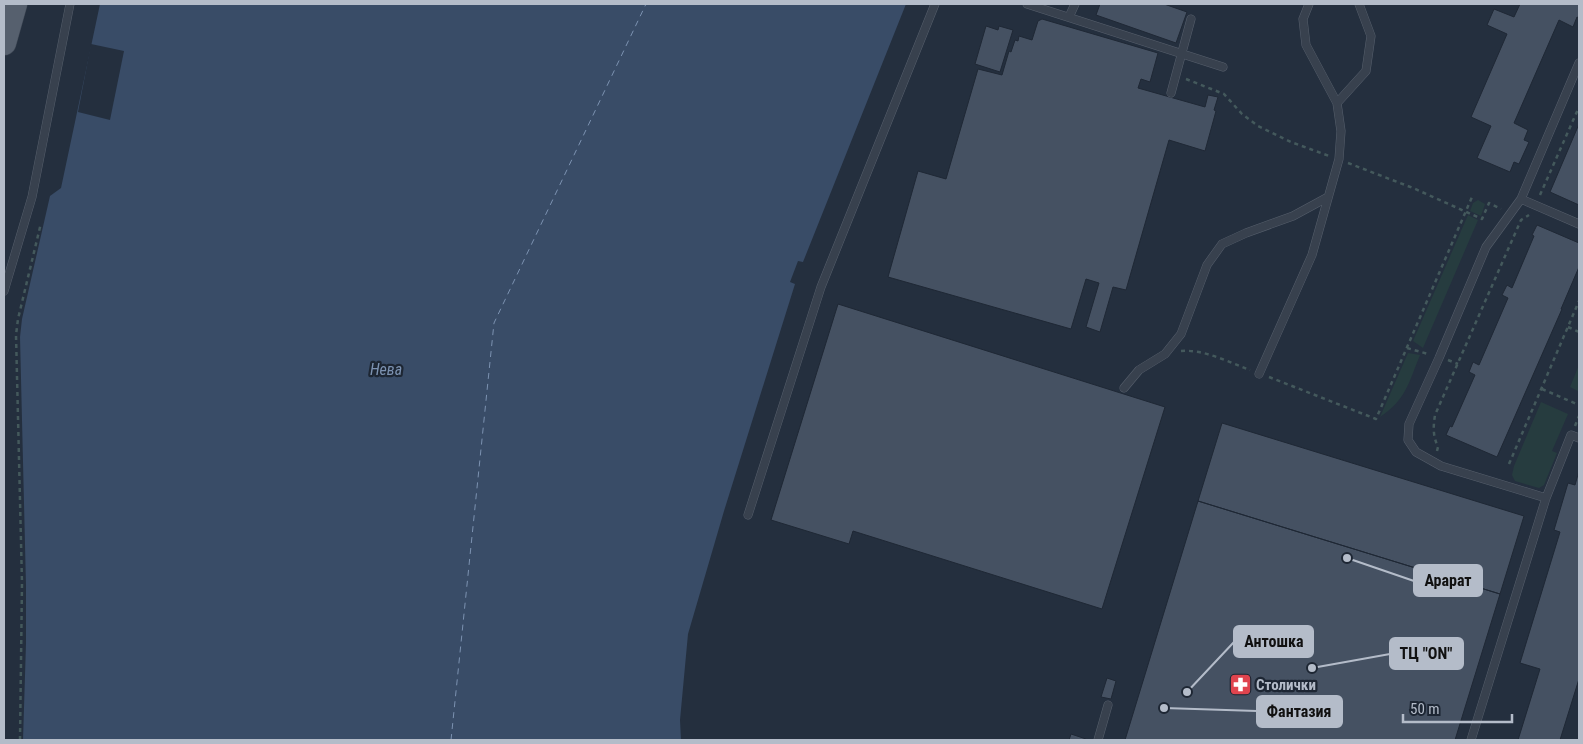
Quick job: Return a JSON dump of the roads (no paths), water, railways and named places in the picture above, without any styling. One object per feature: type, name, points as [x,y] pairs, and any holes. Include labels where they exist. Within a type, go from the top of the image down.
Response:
[{"type":"main road","points":[[4,43],[15,4]]},
{"type":"lane","points":[[4,291],[32,197],[70,4]]},
{"type":"lane","points":[[748,514],[821,287],[935,4]]},
{"type":"lane","points":[[1027,4],[1223,67]]},
{"type":"lane","points":[[1069,17],[1075,4]]},
{"type":"lane","points":[[1259,374],[1312,255],[1339,159],[1341,131],[1336,103],[1306,45],[1303,19],[1309,4]]},
{"type":"lane","points":[[1336,103],[1366,71],[1370,36],[1359,4]]},
{"type":"lane","points":[[1171,93],[1191,19]]},
{"type":"lane","points":[[1546,498],[1441,466],[1416,452],[1408,440],[1409,424],[1486,248],[1521,199],[1579,63]]},
{"type":"lane","points":[[1124,388],[1139,370],[1165,354],[1181,334],[1207,264],[1222,244],[1293,216],[1328,197]]},
{"type":"lane","points":[[1521,199],[1579,224]]},
{"type":"lane","points":[[1471,740],[1546,498],[1571,435],[1579,438]]},
{"type":"lane","points":[[1098,740],[1108,705]]},
{"type":"water","name":"Нева","points":[[100,4],[906,4],[803,262],[798,261],[790,282],[795,284],[724,511],[688,634],[680,720],[681,740],[23,740],[26,586],[20,337],[22,319],[50,196],[61,188]]},
{"type":"place","name":"Арарат","points":[[1347,558]]},
{"type":"place","name":"ТЦ \"ON\"","points":[[1312,668]]},
{"type":"place","name":"Столички","points":[[1240,685]]},
{"type":"place","name":"Антошка","points":[[1187,692]]},
{"type":"place","name":"Фантазия","points":[[1164,708]]}]
